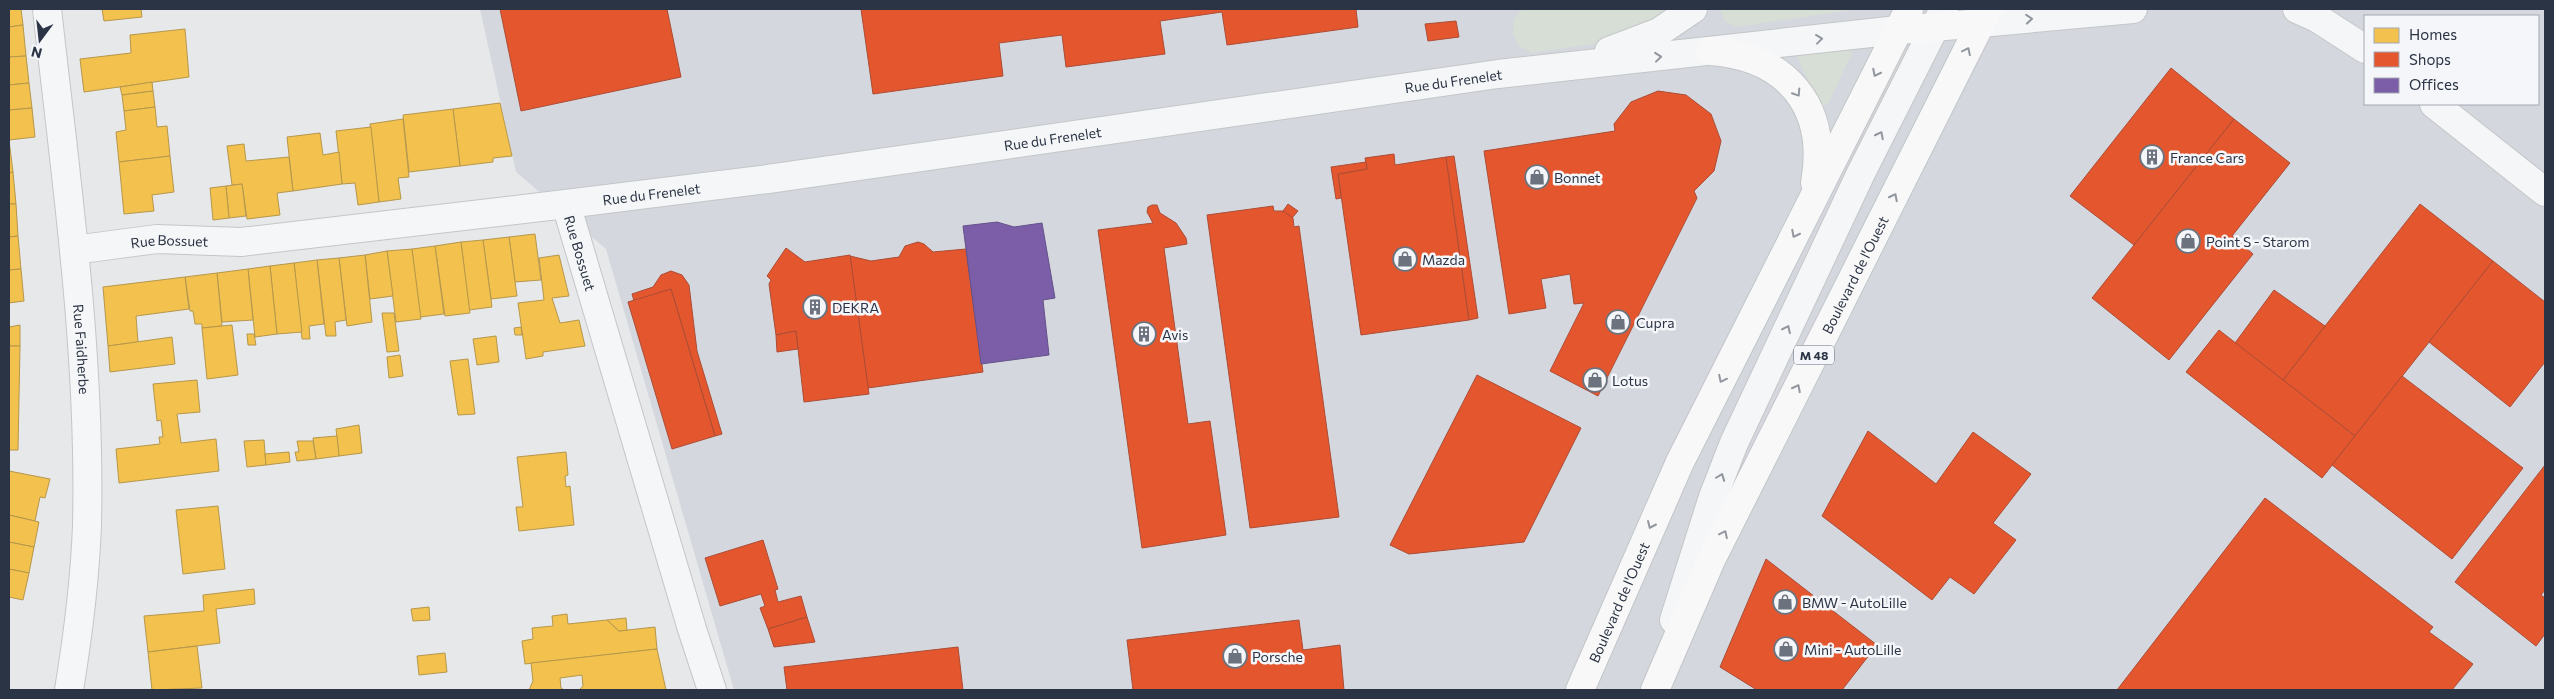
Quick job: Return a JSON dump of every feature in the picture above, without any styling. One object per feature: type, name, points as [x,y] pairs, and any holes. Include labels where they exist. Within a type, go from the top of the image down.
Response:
[{"type":"main road","points":[[1903,19],[1984,16]]},
{"type":"main road","name":"Boulevard de l'Ouest","points":[[1653,690],[1710,560],[1984,16]]},
{"type":"main road","name":"Boulevard de l'Ouest","points":[[1580,690],[1680,462],[1903,19]]},
{"type":"main road","points":[[1710,51],[1734,53],[1766,64],[1792,84],[1801,98],[1816,131],[1815,180],[1810,204]]},
{"type":"street","name":"Rue Faidherbe","points":[[48,9],[74,250],[86,413],[87,525],[82,597],[69,690]]},
{"type":"street","name":"Rue du Frenelet","points":[[1540,69],[1642,40],[1668,27],[1693,9]]},
{"type":"street","points":[[2074,9],[2084,12],[2106,12]]},
{"type":"street","points":[[1984,16],[2106,12],[2133,9]]},
{"type":"street","points":[[2297,9],[2317,18],[2363,47]]},
{"type":"street","points":[[2326,9],[2363,47]]},
{"type":"street","name":"Boulevard de l'Ouest","points":[[1653,690],[1713,498],[1734,443],[1860,173],[1940,18]]},
{"type":"street","name":"Rue du Frenelet","points":[[566,204],[768,179],[1540,69],[1710,51],[1903,19]]},
{"type":"street","points":[[2435,105],[2545,192]]},
{"type":"street","name":"Rue Bossuet","points":[[74,250],[157,239],[241,242],[566,204],[689,620],[712,690]]},
{"type":"shaded area","points":[[480,9],[2545,9],[2545,690],[734,690],[606,249],[516,172]]},
{"type":"shaded area","points":[[1522,9],[1669,9],[1632,33],[1594,44],[1532,53],[1518,45],[1513,33],[1514,19]]},
{"type":"shaded area","points":[[1720,9],[1858,9],[1737,27],[1724,21]]},
{"type":"shaded area","points":[[1848,44],[1852,53],[1828,104],[1820,107],[1797,56],[1803,52]]},
{"type":"building: Homes","points":[[9,9],[21,9],[23,25],[9,27]]},
{"type":"building: Homes","points":[[102,9],[141,9],[142,17],[104,21]]},
{"type":"building: Homes","points":[[23,25],[26,56],[9,57],[9,27]]},
{"type":"building: Homes","points":[[185,29],[189,77],[84,92],[80,59],[131,53],[130,35]]},
{"type":"building: Homes","points":[[26,56],[29,83],[9,85],[9,57]]},
{"type":"building: Homes","points":[[152,82],[153,91],[122,95],[120,87]]},
{"type":"building: Homes","points":[[29,83],[32,108],[9,110],[9,85]]},
{"type":"building: Homes","points":[[153,91],[155,107],[124,111],[122,95]]},
{"type":"building: Homes","points":[[500,103],[512,156],[493,158],[493,162],[460,166],[453,109]]},
{"type":"building: Homes","points":[[155,107],[157,127],[167,126],[170,156],[119,162],[116,132],[126,130],[124,111]]},
{"type":"building: Homes","points":[[32,108],[35,137],[9,140],[9,110]]},
{"type":"building: Homes","points":[[453,109],[460,166],[409,172],[403,115]]},
{"type":"building: Homes","points":[[403,119],[409,177],[398,178],[401,199],[379,202],[370,124]]},
{"type":"building: Homes","points":[[371,127],[379,202],[358,205],[355,183],[342,184],[336,131]]},
{"type":"building: Homes","points":[[320,133],[323,155],[339,152],[342,184],[293,191],[287,137]]},
{"type":"building: Homes","points":[[9,140],[13,172],[9,173]]},
{"type":"building: Homes","points":[[244,144],[246,161],[289,157],[293,191],[277,193],[280,215],[247,219],[242,184],[232,185],[227,146]]},
{"type":"building: Homes","points":[[170,156],[174,192],[152,195],[154,211],[124,214],[119,162]]},
{"type":"building: Homes","points":[[13,172],[16,204],[9,204],[9,173]]},
{"type":"building: Homes","points":[[242,184],[246,216],[229,218],[226,186]]},
{"type":"building: Homes","points":[[226,186],[229,218],[213,220],[210,188]]},
{"type":"building: Homes","points":[[9,204],[16,204],[18,236],[9,237]]},
{"type":"building: Homes","points":[[535,234],[541,280],[515,282],[509,237]]},
{"type":"building: Homes","points":[[18,236],[21,269],[9,270],[9,237]]},
{"type":"building: Homes","points":[[509,237],[517,296],[491,299],[483,240]]},
{"type":"building: Homes","points":[[483,240],[492,307],[469,310],[461,242]]},
{"type":"building: Homes","points":[[461,242],[470,313],[445,316],[435,246]]},
{"type":"building: Homes","points":[[435,246],[444,314],[420,317],[412,249]]},
{"type":"building: Homes","points":[[412,249],[421,319],[396,322],[387,251]]},
{"type":"building: Homes","points":[[387,251],[393,296],[370,299],[365,255]]},
{"type":"building: Homes","points":[[365,255],[372,322],[347,326],[339,258]]},
{"type":"building: Homes","points":[[559,255],[569,296],[552,298],[560,323],[579,320],[585,346],[543,352],[543,356],[526,359],[518,303],[544,300],[539,258]]},
{"type":"building: Homes","points":[[339,258],[346,320],[335,322],[336,336],[326,336],[317,260]]},
{"type":"building: Homes","points":[[317,260],[324,324],[309,326],[310,339],[302,339],[294,263]]},
{"type":"building: Homes","points":[[294,263],[302,332],[277,334],[270,266]]},
{"type":"building: Homes","points":[[270,266],[277,334],[255,337],[248,269]]},
{"type":"building: Homes","points":[[21,269],[24,301],[9,303],[9,270]]},
{"type":"building: Homes","points":[[248,269],[253,320],[222,322],[217,273]]},
{"type":"building: Homes","points":[[217,273],[222,326],[202,328],[202,324],[195,324],[193,311],[190,311],[185,277]]},
{"type":"building: Homes","points":[[185,277],[189,309],[136,316],[138,342],[108,346],[103,287]]},
{"type":"building: Homes","points":[[382,313],[394,313],[399,351],[387,352]]},
{"type":"building: Homes","points":[[20,325],[20,346],[9,346],[9,327]]},
{"type":"building: Homes","points":[[232,325],[238,375],[207,379],[202,328]]},
{"type":"building: Homes","points":[[521,327],[522,335],[515,335],[514,328]]},
{"type":"building: Homes","points":[[247,334],[254,334],[256,345],[248,345]]},
{"type":"building: Homes","points":[[496,336],[499,362],[477,365],[473,339]]},
{"type":"building: Homes","points":[[172,337],[175,364],[110,372],[108,346]]},
{"type":"building: Homes","points":[[9,346],[20,346],[18,450],[9,450]]},
{"type":"building: Homes","points":[[400,355],[403,376],[389,378],[387,357]]},
{"type":"building: Homes","points":[[468,359],[475,414],[458,415],[450,361]]},
{"type":"building: Homes","points":[[197,380],[200,412],[177,414],[181,443],[216,439],[219,471],[119,483],[116,449],[160,444],[159,437],[163,437],[161,420],[157,421],[153,384]]},
{"type":"building: Homes","points":[[359,425],[362,453],[339,456],[336,429]]},
{"type":"building: Homes","points":[[337,436],[339,456],[316,459],[313,438]]},
{"type":"building: Homes","points":[[264,440],[266,465],[247,467],[244,441]]},
{"type":"building: Homes","points":[[297,441],[313,441],[316,459],[297,461],[295,452],[299,452]]},
{"type":"building: Homes","points":[[289,452],[290,462],[266,465],[265,454]]},
{"type":"building: Homes","points":[[566,452],[568,475],[565,476],[566,487],[570,486],[574,525],[519,531],[516,507],[523,507],[517,457]]},
{"type":"building: Homes","points":[[9,471],[50,479],[45,498],[40,497],[35,521],[9,515]]},
{"type":"building: Homes","points":[[218,506],[225,569],[183,574],[176,510]]},
{"type":"building: Homes","points":[[9,515],[39,522],[34,547],[9,542]]},
{"type":"building: Homes","points":[[9,542],[34,547],[29,573],[9,569]]},
{"type":"building: Homes","points":[[9,569],[29,573],[23,600],[9,597]]},
{"type":"building: Homes","points":[[254,589],[255,604],[216,609],[220,643],[148,652],[144,616],[204,611],[203,595]]},
{"type":"building: Homes","points":[[429,607],[430,620],[413,621],[411,609]]},
{"type":"building: Homes","points":[[567,614],[568,624],[607,620],[619,631],[655,627],[657,649],[525,664],[522,641],[533,639],[532,628],[553,626],[552,616]]},
{"type":"building: Homes","points":[[626,618],[627,630],[619,631],[607,620]]},
{"type":"building: Homes","points":[[197,646],[202,688],[152,690],[148,652]]},
{"type":"building: Homes","points":[[657,649],[666,690],[579,690],[583,686],[582,675],[560,678],[561,688],[564,690],[529,690],[533,681],[531,663]]},
{"type":"building: Homes","points":[[445,653],[447,672],[419,675],[417,656]]},
{"type":"building: Shops","points":[[500,9],[667,9],[681,77],[521,111]]},
{"type":"building: Shops","points":[[861,9],[1356,9],[1358,27],[1227,45],[1222,12],[1160,21],[1165,54],[1066,67],[1062,35],[999,43],[1003,76],[873,94]]},
{"type":"building: Shops","points":[[1456,21],[1459,37],[1428,41],[1425,24]]},
{"type":"building: Shops","name":"France Cars","points":[[2171,68],[2234,119],[2134,245],[2070,196]]},
{"type":"building: Shops","points":[[1658,91],[1686,95],[1711,114],[1721,141],[1714,171],[1694,191],[1697,198],[1598,396],[1550,371],[1584,303],[1574,304],[1570,274],[1541,279],[1546,308],[1509,314],[1484,151],[1615,131],[1614,124],[1631,102]]},
{"type":"building: Shops","name":"Point S - Starom","points":[[2234,119],[2290,163],[2232,236],[2253,254],[2169,360],[2092,298]]},
{"type":"building: Shops","name":"Mazda","points":[[1394,154],[1395,165],[1446,157],[1469,320],[1361,335],[1338,174],[1367,169],[1365,158]]},
{"type":"building: Shops","points":[[1454,156],[1478,318],[1469,320],[1446,157]]},
{"type":"building: Shops","points":[[1366,162],[1367,169],[1338,174],[1341,198],[1336,199],[1331,167]]},
{"type":"building: Shops","points":[[1288,204],[1298,211],[1292,218],[1283,211]]},
{"type":"building: Shops","points":[[2420,204],[2493,261],[2355,436],[2283,380]]},
{"type":"building: Shops","name":"Avis","points":[[1157,205],[1160,213],[1176,223],[1186,238],[1187,244],[1164,248],[1188,424],[1210,421],[1226,535],[1142,548],[1098,230],[1153,223],[1147,212],[1148,207]]},
{"type":"building: Shops","points":[[1273,206],[1274,211],[1283,211],[1293,218],[1294,227],[1299,226],[1339,517],[1250,528],[1207,215]]},
{"type":"building: Shops","points":[[918,242],[924,244],[933,252],[966,249],[983,372],[868,388],[850,256],[871,261],[899,257],[905,246]]},
{"type":"building: Shops","name":"DEKRA","points":[[786,248],[805,262],[850,255],[869,394],[804,402],[796,331],[776,335],[769,284],[771,280],[767,276]]},
{"type":"building: Shops","points":[[2493,261],[2545,302],[2545,362],[2510,407],[2429,342]]},
{"type":"building: Shops","points":[[671,271],[682,275],[689,285],[697,351],[722,434],[715,436],[671,289],[634,301],[632,294],[653,287],[661,275]]},
{"type":"building: Shops","points":[[671,289],[715,436],[672,449],[628,302]]},
{"type":"building: Shops","points":[[2274,290],[2325,326],[2283,380],[2235,343]]},
{"type":"building: Shops","points":[[2219,330],[2355,436],[2322,478],[2186,372]]},
{"type":"building: Shops","points":[[796,331],[798,349],[777,352],[776,335]]},
{"type":"building: Shops","points":[[1477,375],[1581,428],[1524,542],[1409,554],[1390,545]]},
{"type":"building: Shops","points":[[2402,376],[2523,468],[2452,559],[2332,465]]},
{"type":"building: Shops","points":[[1868,431],[1936,484],[1973,432],[2031,474],[1993,523],[2016,540],[1974,594],[1950,577],[1932,600],[1822,516]]},
{"type":"building: Shops","points":[[2545,465],[2545,590],[2541,595],[2545,598],[2545,634],[2536,646],[2455,582]]},
{"type":"building: Shops","points":[[2265,498],[2433,627],[2429,632],[2473,664],[2452,690],[2117,690]]},
{"type":"building: Shops","points":[[763,540],[778,589],[775,590],[778,602],[801,596],[807,617],[768,629],[760,608],[765,606],[761,594],[720,606],[705,558]]},
{"type":"building: Shops","name":"BMW - AutoLille","points":[[1766,559],[1877,645],[1842,690],[1757,690],[1720,667]]},
{"type":"building: Shops","points":[[807,617],[815,642],[774,647],[768,629]]},
{"type":"building: Shops","name":"Porsche","points":[[1299,620],[1303,650],[1340,645],[1344,690],[1133,690],[1127,640]]},
{"type":"building: Shops","points":[[958,647],[963,690],[787,690],[784,667]]},
{"type":"building: Offices","points":[[997,222],[1014,227],[1042,223],[1055,298],[1043,300],[1049,355],[981,364],[963,226]]},
{"type":"place","name":"France Cars","points":[[2152,157]]},
{"type":"place","name":"Bonnet","points":[[1537,177]]},
{"type":"place","name":"Point S - Starom","points":[[2188,241]]},
{"type":"place","name":"Mazda","points":[[1405,259]]},
{"type":"place","name":"DEKRA","points":[[815,307]]},
{"type":"place","name":"Cupra","points":[[1618,322]]},
{"type":"place","name":"Avis","points":[[1144,334]]},
{"type":"place","name":"Lotus","points":[[1595,380]]},
{"type":"place","name":"BMW - AutoLille","points":[[1785,602]]},
{"type":"place","name":"Mini - AutoLille","points":[[1786,649]]},
{"type":"place","name":"Porsche","points":[[1235,656]]}]
